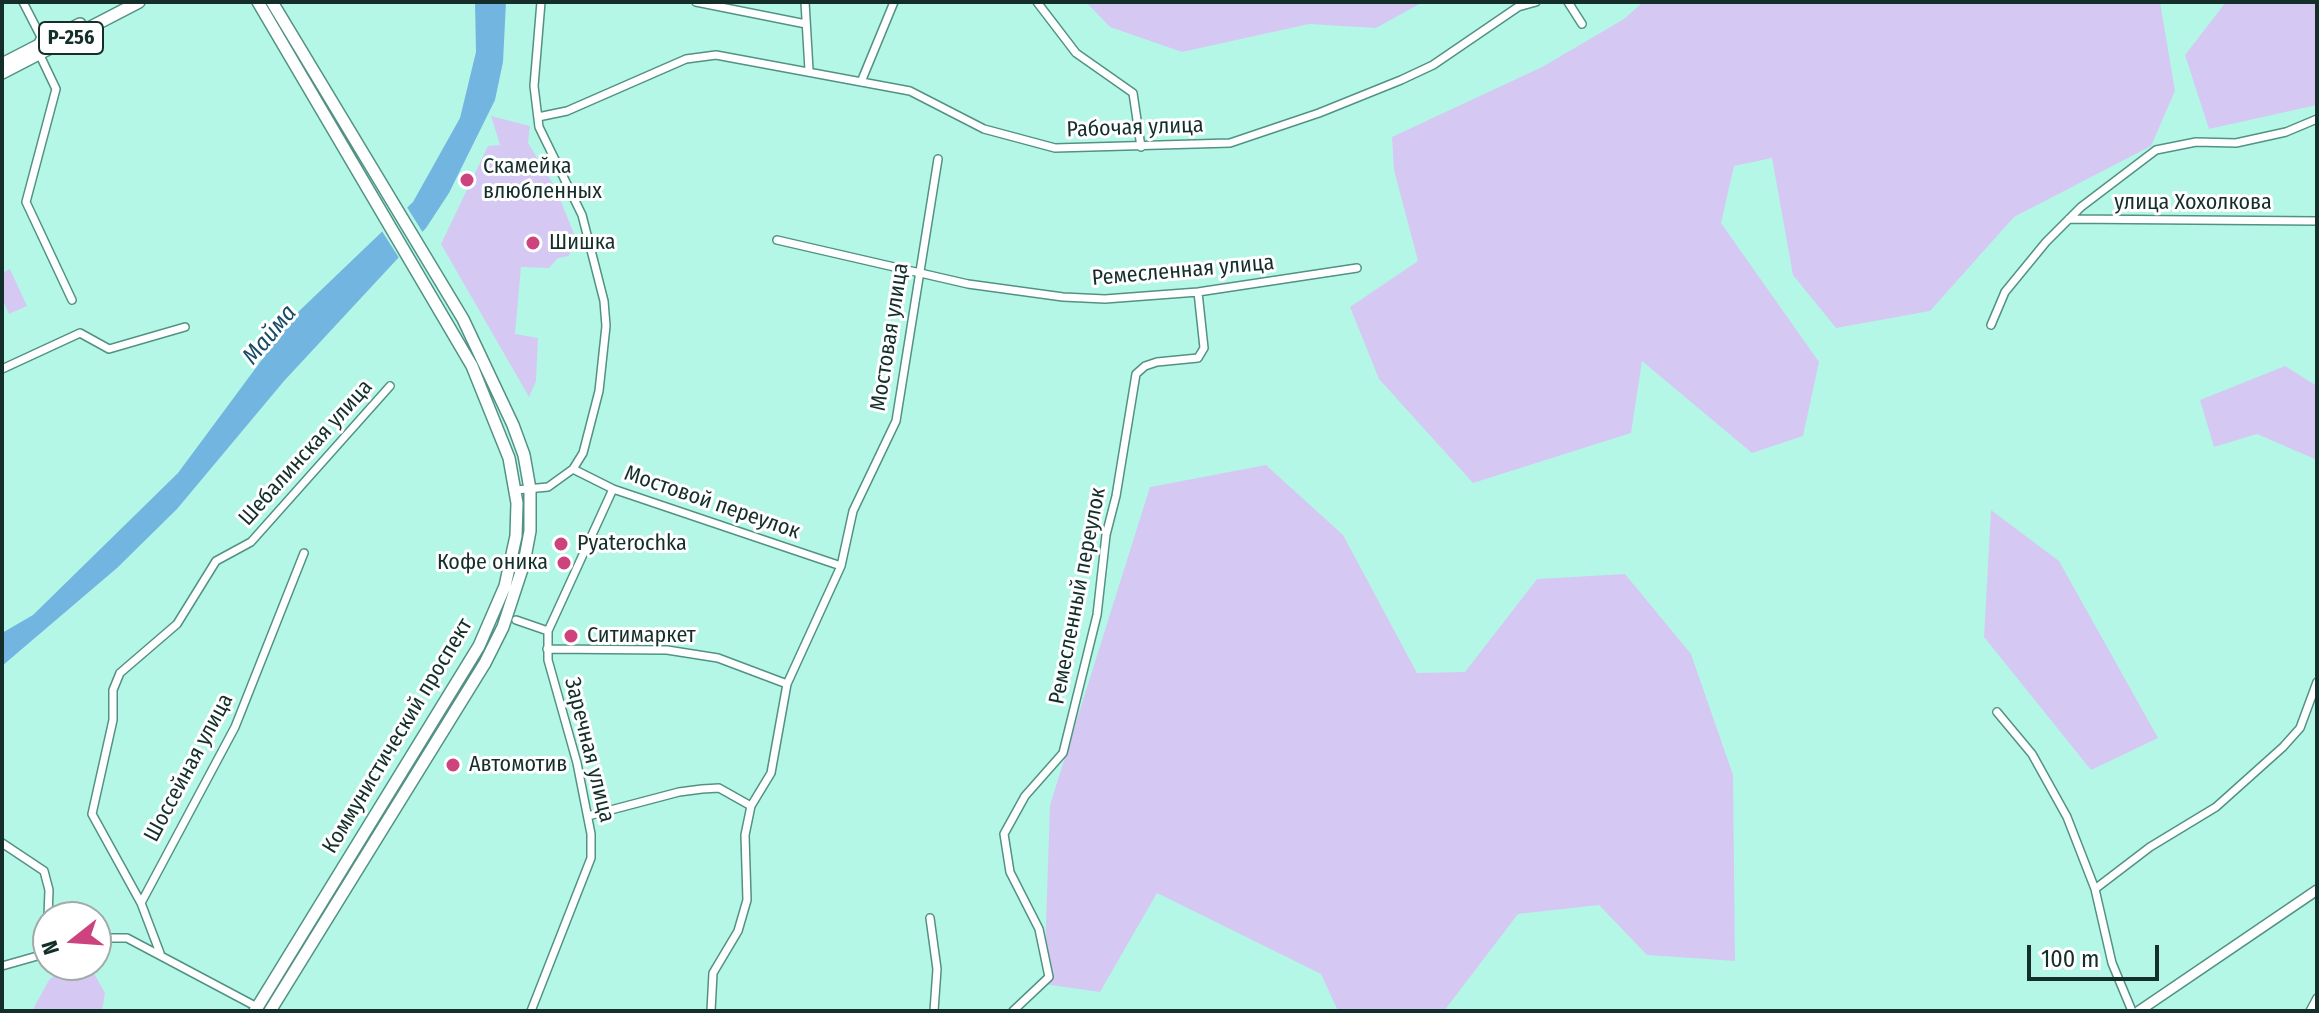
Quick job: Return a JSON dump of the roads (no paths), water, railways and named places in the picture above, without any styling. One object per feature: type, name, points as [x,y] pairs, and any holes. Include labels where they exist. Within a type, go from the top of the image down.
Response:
[{"type":"main road","name":"Р-256","points":[[2,73],[123,2]]},
{"type":"main road","name":"Р-256","points":[[2,64],[139,2]]},
{"type":"main road","name":"Коммунистический проспект","points":[[258,2],[472,366],[504,443],[516,490],[516,536],[511,564],[485,634],[261,1010]]},
{"type":"main road","name":"Коммунистический проспект","points":[[261,1010],[485,663],[503,627],[524,563],[530,531],[530,489],[524,455],[491,374],[428,257],[272,2]]},
{"type":"street","points":[[23,2],[41,37],[38,50],[56,89],[26,202],[72,300]]},
{"type":"street","points":[[516,490],[548,487],[573,469],[593,423],[606,314],[582,215],[549,150],[538,117],[534,86],[541,2]]},
{"type":"street","points":[[696,2],[806,24]]},
{"type":"street","points":[[805,2],[809,70]]},
{"type":"street","points":[[861,82],[894,2]]},
{"type":"street","points":[[1037,2],[1076,53],[1133,93],[1141,147]]},
{"type":"street","name":"Рабочая улица","points":[[538,117],[567,111],[686,59],[716,55],[910,91],[984,129],[1055,148],[1230,143],[1319,113],[1433,65],[1518,7],[1536,2]]},
{"type":"street","points":[[1568,2],[1582,24]]},
{"type":"street","points":[[1991,325],[2005,292],[2069,219],[2156,150],[2196,142],[2236,143],[2286,132],[2317,119]]},
{"type":"street","name":"Мостовая улица","points":[[711,1011],[713,973],[738,931],[747,900],[745,835],[751,806],[771,773],[787,684],[841,566],[853,511],[865,481],[881,460],[896,421],[917,272],[938,159]]},
{"type":"street","name":"улица Хохолкова","points":[[2069,219],[2317,221]]},
{"type":"street","name":"Ремесленная улица","points":[[777,240],[968,284],[1063,297],[1105,299],[1198,292],[1357,268]]},
{"type":"street","name":"Ремесленный переулок","points":[[1013,1011],[1049,977],[1039,929],[1010,872],[1004,834],[1025,796],[1063,753],[1097,615],[1106,535],[1116,496],[1136,374],[1145,366],[1157,362],[1198,358],[1204,348],[1198,292]]},
{"type":"street","points":[[2,369],[80,333],[109,349],[185,327]]},
{"type":"street","name":"Шебалинская улица","points":[[141,903],[92,814],[113,720],[113,690],[120,673],[177,624],[216,561],[251,542],[390,386]]},
{"type":"street","name":"Мостовой переулок","points":[[573,469],[613,489],[841,566]]},
{"type":"street","points":[[516,620],[548,631],[613,489]]},
{"type":"street","name":"Шоссейная улица","points":[[141,903],[235,727],[304,553]]},
{"type":"street","name":"Заречная улица","points":[[531,1011],[591,858],[588,816],[547,649],[548,631]]},
{"type":"street","points":[[547,649],[667,650],[718,658],[787,684]]},
{"type":"street","points":[[2095,889],[2150,847],[2216,807],[2283,747],[2300,728],[2317,682]]},
{"type":"street","points":[[1997,712],[2032,754],[2067,817],[2095,889],[2112,963],[2132,1011]]},
{"type":"street","points":[[588,816],[679,792],[719,788],[751,806]]},
{"type":"street","points":[[2,843],[44,871],[49,901]]},
{"type":"street","points":[[2139,1011],[2317,890]]},
{"type":"street","points":[[141,903],[160,953]]},
{"type":"street","points":[[930,918],[937,969],[934,1011]]},
{"type":"street","points":[[112,938],[127,938],[160,953],[261,1010]]},
{"type":"street","points":[[2,966],[32,958]]},
{"type":"street","points":[[2310,1011],[2317,998]]},
{"type":"water","name":"Майма","points":[[475,2],[506,2],[503,62],[495,100],[449,193],[426,228],[284,381],[177,509],[117,568],[2,666],[2,633],[33,615],[178,473],[295,315],[413,202],[460,118],[476,52]]},
{"type":"place","name":"Скамейка влюбленных","points":[[467,180]]},
{"type":"place","name":"Шишка","points":[[533,243]]},
{"type":"place","name":"Pyaterochka","points":[[561,544]]},
{"type":"place","name":"Кофе оника","points":[[564,563]]},
{"type":"place","name":"Ситимаркет","points":[[571,636]]},
{"type":"place","name":"Автомотив","points":[[453,765]]}]
